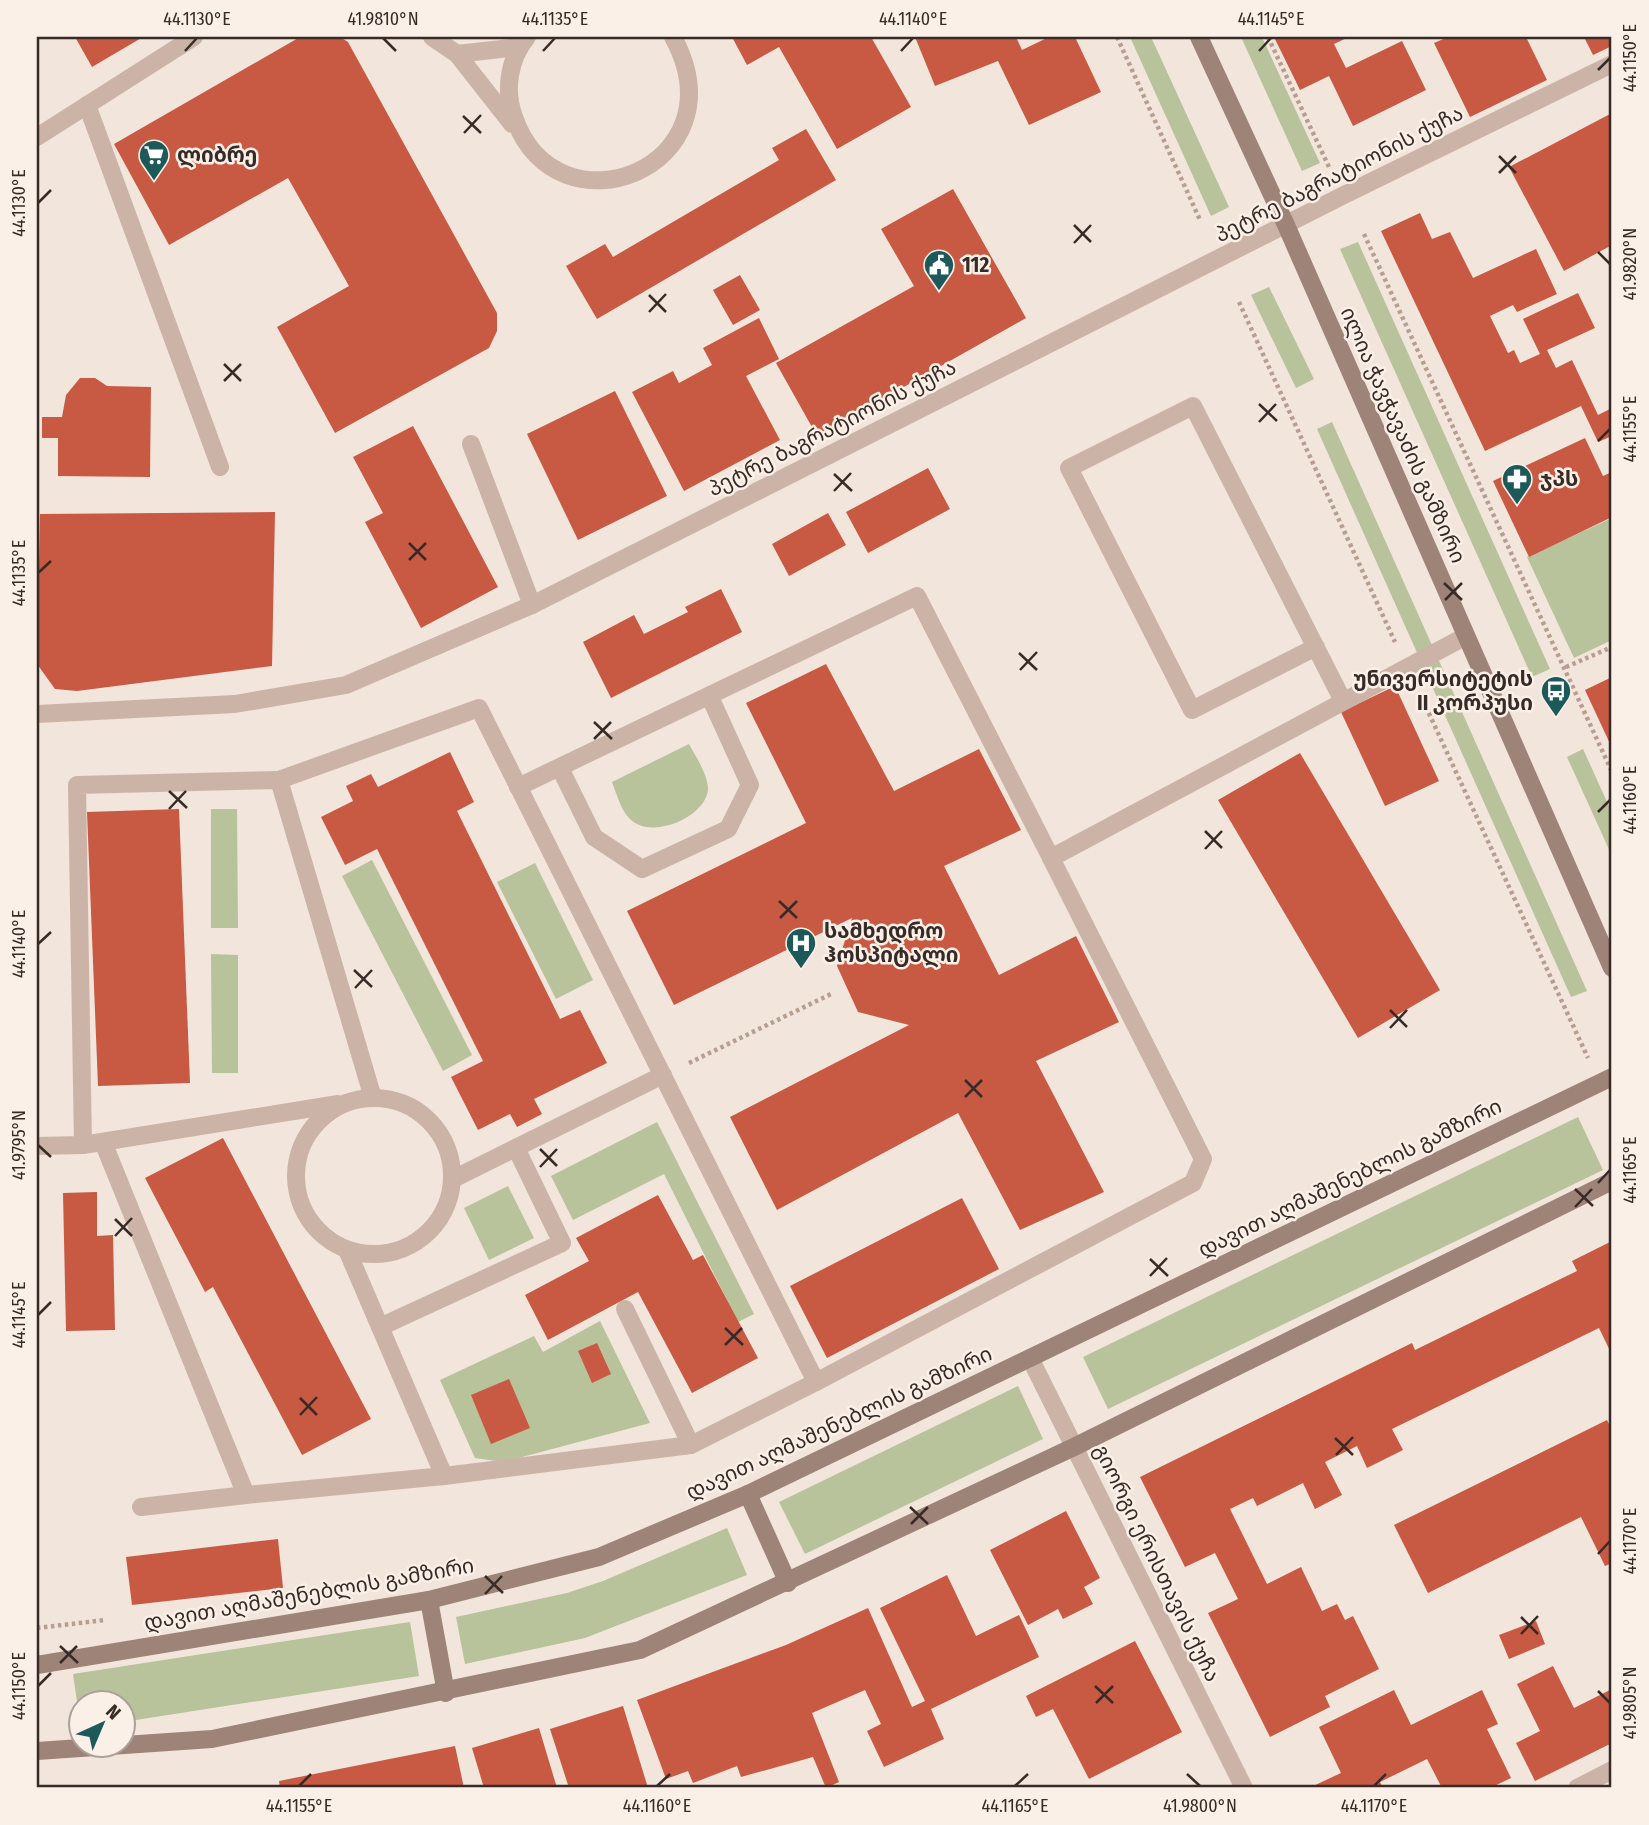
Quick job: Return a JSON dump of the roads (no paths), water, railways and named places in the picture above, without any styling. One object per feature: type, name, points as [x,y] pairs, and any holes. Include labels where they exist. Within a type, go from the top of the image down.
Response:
[{"type":"street","points":[[37,137],[194,37]]},
{"type":"street","points":[[432,37],[457,54],[539,158],[564,174],[593,181],[623,178],[650,166],[672,146],[685,120],[691,90],[685,61],[673,37]]},
{"type":"street","name":"ილია ჭავჭავაძის გამზირი","points":[[1199,37],[1286,225],[1612,968]]},
{"type":"street","points":[[457,54],[523,42],[509,86],[510,106],[520,135]]},
{"type":"street","name":"პეტრე ბაგრატიონის ქუჩა","points":[[37,714],[235,704],[346,685],[532,605],[1612,64]]},
{"type":"street","points":[[87,105],[220,467]]},
{"type":"street","points":[[1316,648],[1192,710],[1069,468],[1193,406],[1343,701]]},
{"type":"street","points":[[471,444],[532,605]]},
{"type":"street","points":[[141,1507],[444,1476],[691,1445],[1193,1183],[1203,1159],[916,596],[710,698],[518,787]]},
{"type":"street","points":[[1051,858],[1466,636]]},
{"type":"street","points":[[560,768],[594,836],[642,869],[716,835],[728,829],[750,785],[710,698]]},
{"type":"street","points":[[83,1146],[77,785],[279,780],[479,708],[816,1382]]},
{"type":"street","points":[[279,780],[373,1098]]},
{"type":"street","points":[[453,1179],[663,1075]]},
{"type":"street","name":"დავით აღმაშენებლის გამზირი","points":[[37,1665],[429,1600],[599,1557],[748,1494],[1612,1077]]},
{"type":"street","points":[[37,1146],[83,1146],[103,1142],[346,1102],[373,1098],[400,1102],[439,1132],[450,1154],[453,1179],[449,1202],[437,1224],[419,1242],[397,1252],[372,1255],[347,1250],[324,1237],[306,1216],[297,1190],[297,1163],[306,1138],[323,1116],[346,1102]]},
{"type":"street","points":[[103,1142],[246,1495]]},
{"type":"street","points":[[380,1327],[562,1243],[516,1147]]},
{"type":"street","points":[[37,1751],[212,1739],[446,1693],[640,1650],[1074,1447],[1612,1181]]},
{"type":"street","points":[[347,1250],[444,1476]]},
{"type":"street","points":[[625,1309],[691,1445]]},
{"type":"street","name":"გიორგი ერისთავის ქუჩა","points":[[1030,1358],[1244,1788]]},
{"type":"street","points":[[748,1494],[788,1583]]},
{"type":"street","points":[[429,1600],[446,1693]]},
{"type":"street","points":[[1577,1788],[1612,1770]]},
{"type":"place","name":"ლიბრე","points":[[154,182]]},
{"type":"place","name":"112","points":[[939,292]]},
{"type":"place","name":"ჯპს","points":[[1517,506]]},
{"type":"place","name":"უნივერსიტეტის II კორპუსი","points":[[1556,718]]},
{"type":"place","name":"სამხედრო ჰოსპიტალი","points":[[801,970]]}]
